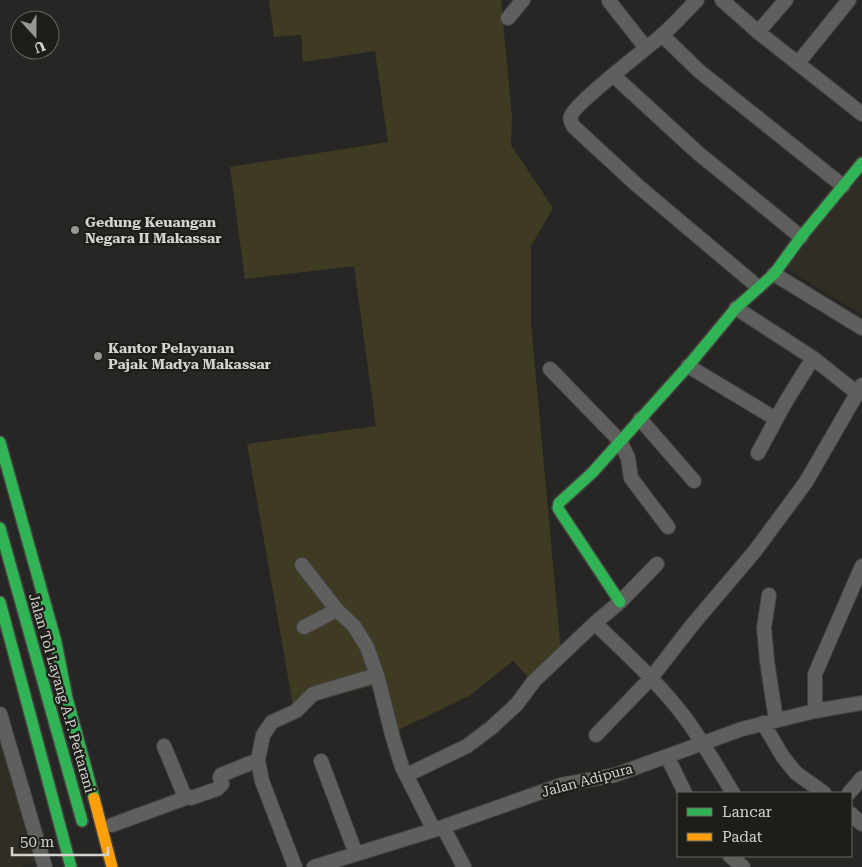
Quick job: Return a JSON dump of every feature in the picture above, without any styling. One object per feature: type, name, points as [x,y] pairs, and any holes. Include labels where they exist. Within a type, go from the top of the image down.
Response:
[{"type":"main road","points":[[620,602],[575,535],[558,505],[592,473],[688,366],[736,308],[758,286],[774,274],[801,237],[862,163]]},
{"type":"main road","points":[[0,442],[56,642],[67,698],[112,867]]},
{"type":"main road","name":"Jalan Tol Layang A.P. Pettarani","points":[[0,528],[84,829]]},
{"type":"main road","points":[[0,602],[71,867]]},
{"type":"main road","points":[[40,797],[63,867]]},
{"type":"street","points":[[508,18],[523,0]]},
{"type":"street","points":[[697,0],[662,35],[581,104],[571,115],[571,123],[638,186],[758,286]]},
{"type":"street","points":[[722,0],[758,32],[860,108]]},
{"type":"street","points":[[758,32],[786,0]]},
{"type":"street","points":[[798,63],[849,0]]},
{"type":"street","points":[[609,1],[646,48]]},
{"type":"street","points":[[662,35],[699,71],[842,186]]},
{"type":"street","points":[[614,76],[698,153],[801,237]]},
{"type":"street","points":[[774,274],[862,328]]},
{"type":"street","points":[[596,735],[651,678],[693,624],[755,551],[806,482],[860,389],[736,308]]},
{"type":"street","points":[[758,453],[813,358]]},
{"type":"street","points":[[688,366],[776,419]]},
{"type":"street","points":[[550,369],[620,441],[628,458],[631,478],[668,527]]},
{"type":"street","points":[[640,419],[694,481]]},
{"type":"street","points":[[407,775],[467,746],[491,728],[516,704],[534,681],[620,602],[657,564]]},
{"type":"street","points":[[302,565],[337,610],[362,636],[377,675],[393,738],[407,775],[464,867]]},
{"type":"street","points":[[815,711],[814,682],[816,674],[862,566]]},
{"type":"street","points":[[769,595],[764,628],[770,722],[782,757],[796,773],[823,792]]},
{"type":"street","points":[[304,627],[337,610]]},
{"type":"street","points":[[595,623],[651,678],[683,714],[733,792]]},
{"type":"street","points":[[56,642],[124,867]]},
{"type":"street","points":[[295,867],[262,781],[258,760],[263,736],[272,722],[296,712],[312,694],[377,675]]},
{"type":"street","name":"Jalan Adipura","points":[[314,867],[439,828],[560,785],[615,775],[770,722],[815,711],[862,703]]},
{"type":"street","points":[[0,714],[41,866]]},
{"type":"street","points":[[164,746],[184,795],[190,798],[220,788],[222,783],[221,775],[258,760]]},
{"type":"street","points":[[667,756],[685,792]]},
{"type":"street","points":[[321,761],[356,854]]},
{"type":"street","points":[[850,792],[862,778]]},
{"type":"street","points":[[112,825],[181,800],[184,795]]},
{"type":"street","points":[[852,815],[862,824]]},
{"type":"street","points":[[731,857],[743,867]]},
{"type":"shaded area","points":[[269,0],[501,0],[512,117],[511,145],[553,208],[531,246],[531,323],[561,652],[534,683],[513,661],[469,696],[396,731],[381,684],[293,705],[247,444],[376,426],[354,266],[245,279],[230,167],[388,142],[375,51],[303,62],[301,35],[274,37]]},
{"type":"shaded area","points":[[862,169],[862,315],[783,266]]},
{"type":"shaded area","points":[[0,739],[31,836],[37,862],[21,867],[0,867]]},
{"type":"traffic: fast","points":[[620,602],[561,513],[558,508],[559,503],[592,473],[688,366],[736,308],[774,274],[801,237],[862,163]]},
{"type":"traffic: fast","points":[[0,442],[56,642],[67,698],[94,798]]},
{"type":"traffic: fast","points":[[0,528],[82,821]]},
{"type":"traffic: fast","points":[[0,602],[71,867]]},
{"type":"traffic: slow","points":[[94,798],[112,867]]},
{"type":"place","name":"Gedung Keuangan Negara II Makassar","points":[[75,230]]},
{"type":"place","name":"Kantor Pelayanan Pajak Madya Makassar","points":[[98,356]]}]
